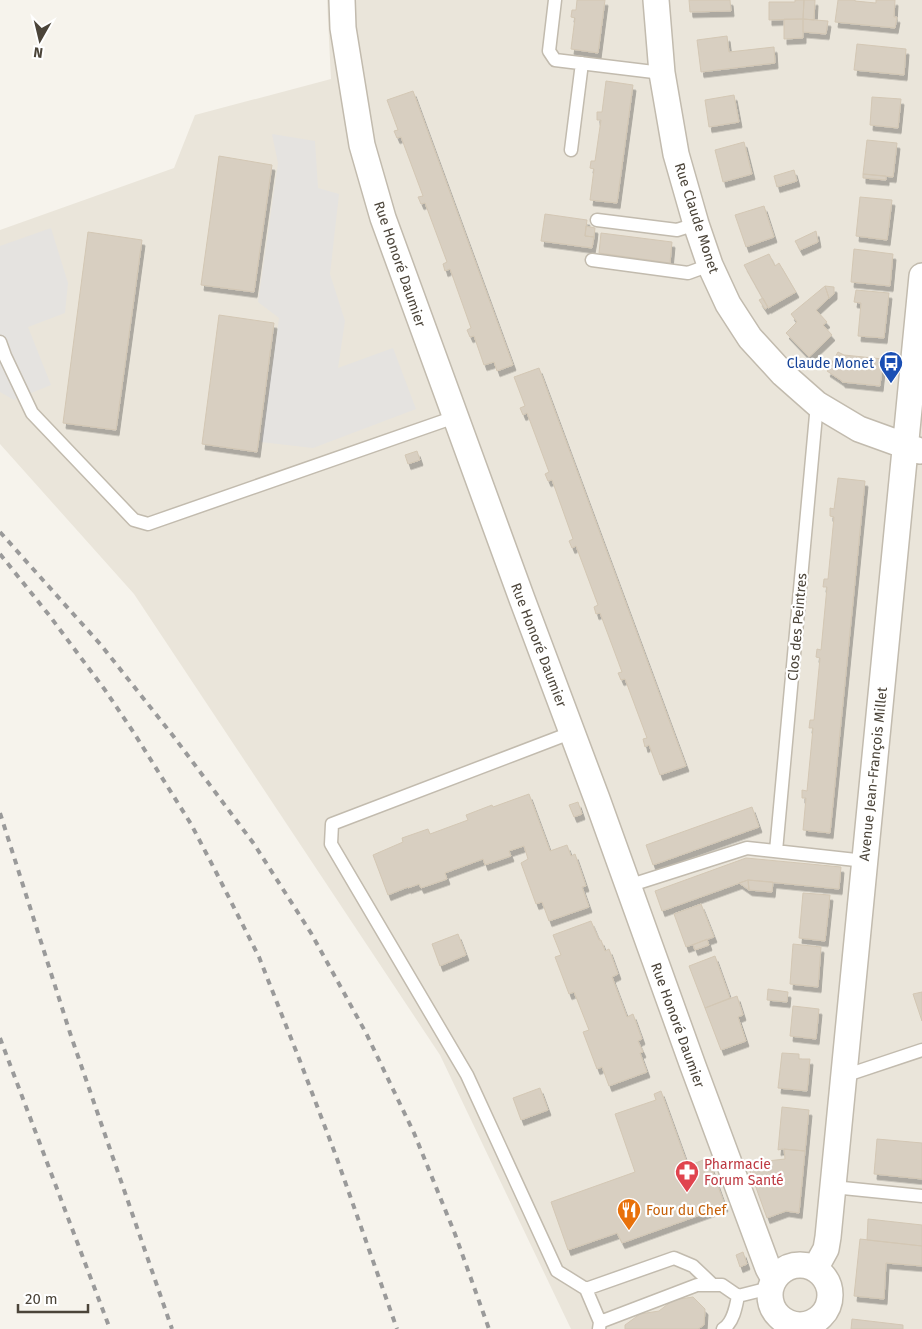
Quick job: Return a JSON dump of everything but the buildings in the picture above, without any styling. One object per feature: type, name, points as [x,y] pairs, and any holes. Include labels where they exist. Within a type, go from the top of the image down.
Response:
[{"type":"street","name":"Rue Honoré Daumier","points":[[342,0],[343,28],[362,145],[383,218],[768,1268],[772,1284]]},
{"type":"street","name":"Rue Claude Monet","points":[[656,0],[662,73],[676,154],[710,265],[728,304],[750,338],[783,374],[818,404],[859,429],[914,449]]},
{"type":"street","name":"Avenue Jean-François Millet","points":[[815,1269],[826,1249],[864,861],[914,449],[922,276]]},
{"type":"street","points":[[797,1265],[815,1269],[827,1283],[829,1302],[825,1310],[814,1326],[793,1324],[784,1320],[772,1306],[770,1297],[772,1284],[780,1272],[788,1267],[797,1265]]},
{"type":"lane","points":[[555,0],[549,51],[555,60],[662,73]]},
{"type":"lane","points":[[571,150],[582,63]]},
{"type":"lane","points":[[597,220],[677,230],[696,224]]},
{"type":"lane","points":[[592,260],[688,273],[710,265]]},
{"type":"lane","points":[[0,342],[32,412],[134,520],[148,524],[455,417]]},
{"type":"lane","name":"Clos des Peintres","points":[[776,851],[818,404]]},
{"type":"lane","points":[[572,732],[332,824],[331,844],[467,1075],[558,1271],[586,1289],[600,1326],[697,1285],[722,1285],[738,1296]]},
{"type":"lane","points":[[628,886],[747,848],[864,861]]},
{"type":"lane","points":[[844,1076],[922,1050]]},
{"type":"lane","points":[[832,1188],[922,1196]]},
{"type":"lane","points":[[586,1289],[674,1258],[693,1266],[712,1285]]},
{"type":"lane","points":[[738,1296],[772,1284]]},
{"type":"lane","points":[[723,1329],[726,1328],[734,1314],[738,1296]]},
{"type":"shaded area","points":[[327,0],[922,0],[922,1329],[571,1329],[440,1055],[134,594],[0,444],[0,230],[174,168],[195,115],[331,79]]},
{"type":"shaded area","points":[[272,134],[315,141],[318,188],[339,194],[330,274],[345,321],[338,368],[393,348],[416,409],[313,448],[261,442],[279,318],[258,302],[278,163]]},
{"type":"shaded area","points":[[51,228],[68,283],[65,313],[28,327],[51,385],[14,400],[0,392],[0,246]]},
{"type":"railway","points":[[0,532],[101,645],[174,737],[254,844],[311,933],[366,1033],[414,1133],[455,1234],[489,1329]]},
{"type":"railway","points":[[0,554],[49,615],[105,690],[191,824],[216,872],[259,957],[336,1156],[397,1329]]},
{"type":"railway","points":[[0,813],[71,1036],[172,1329]]},
{"type":"railway","points":[[0,1038],[110,1329]]},
{"type":"place","name":"Claude Monet","points":[[891,384]]},
{"type":"place","name":"Pharmacie Forum Santé","points":[[687,1193]]},
{"type":"place","name":"Four du Chef","points":[[629,1231]]}]
